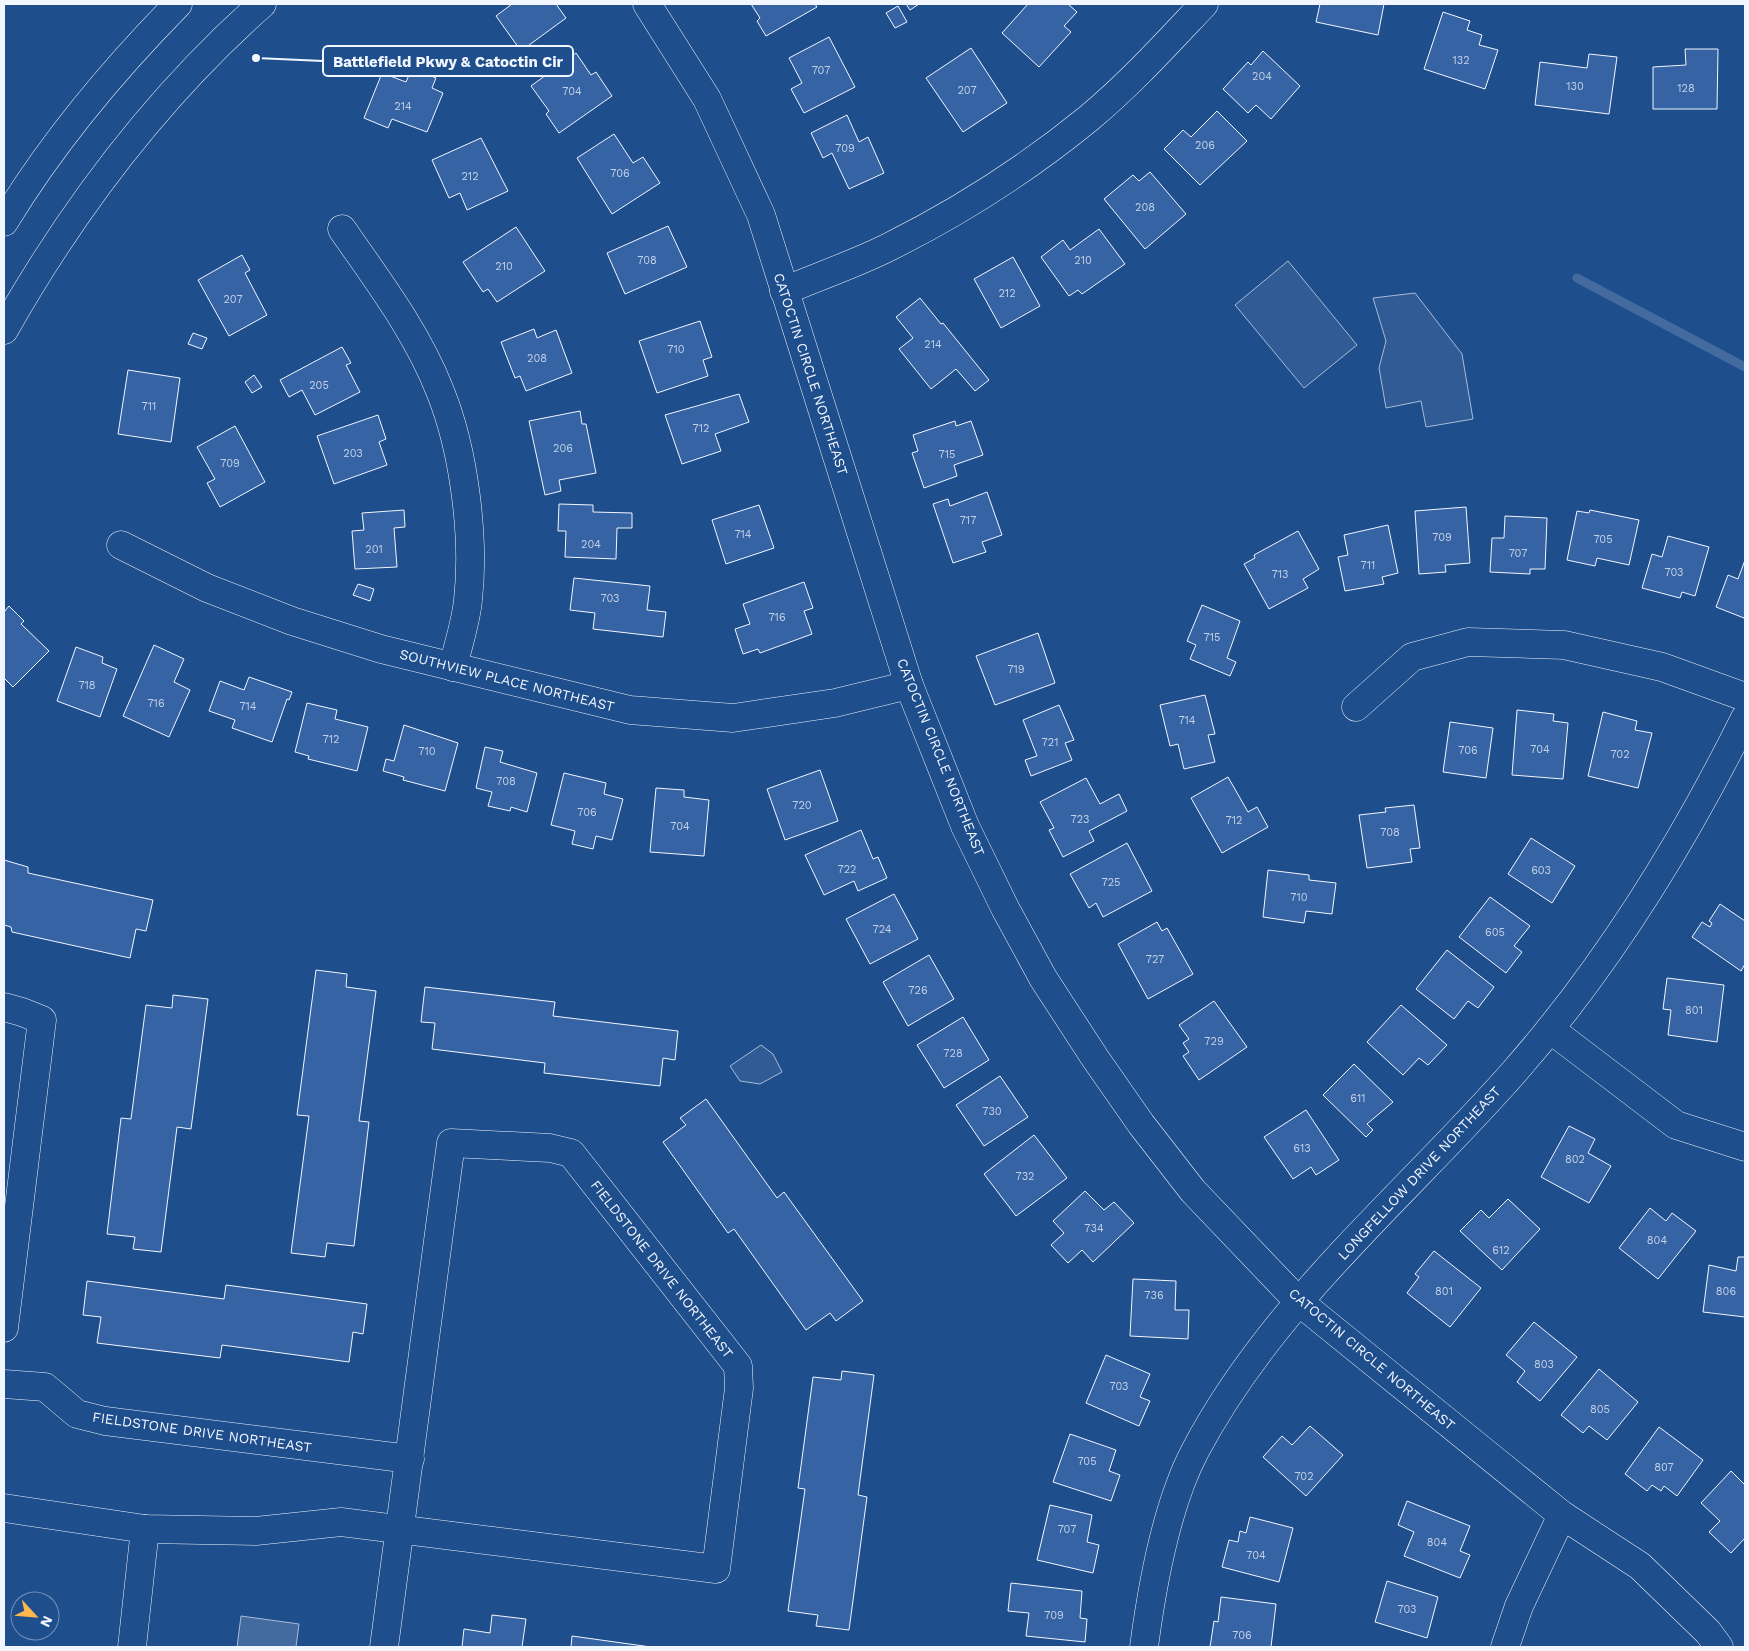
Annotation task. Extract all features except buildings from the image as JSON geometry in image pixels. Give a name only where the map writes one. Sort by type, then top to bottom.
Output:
[{"type":"street","points":[[4,222],[23,191],[89,103],[178,4]]},
{"type":"street","points":[[4,330],[68,227],[137,134],[190,73],[262,4]]},
{"type":"street","name":"CATOCTIN CIRCLE NORTHEAST","points":[[647,4],[707,99],[736,157],[761,215],[909,685],[965,826],[1005,908],[1043,978],[1095,1058],[1141,1124],[1193,1191],[1298,1301],[1562,1514],[1640,1566],[1708,1632],[1719,1647]]},
{"type":"street","points":[[784,291],[888,247],[984,194],[1038,156],[1103,105],[1204,4]]},
{"type":"street","points":[[342,229],[392,302],[421,351],[441,392],[460,462],[470,534],[468,601],[453,667]]},
{"type":"street","name":"SOUTHVIEW PLACE NORTHEAST","points":[[121,545],[207,588],[292,621],[381,649],[630,710],[733,718],[836,703],[909,685]]},
{"type":"street","points":[[1356,708],[1412,657],[1468,642],[1564,645],[1662,667],[1745,697]]},
{"type":"street","name":"LONGFELLOW DRIVE NORTHEAST","points":[[1144,1647],[1163,1543],[1183,1480],[1195,1452],[1249,1364],[1298,1301],[1513,1073],[1550,1029],[1607,954],[1660,873],[1704,800],[1745,718]]},
{"type":"street","points":[[4,1008],[22,1012],[42,1020],[4,1328]]},
{"type":"street","points":[[1550,1029],[1676,1124],[1745,1147]]},
{"type":"street","name":"FIELDSTONE DRIVE NORTHEAST","points":[[4,1508],[145,1529],[256,1531],[341,1522],[398,1530],[716,1569],[739,1388],[738,1366],[571,1153],[550,1148],[451,1143],[410,1459],[398,1530]]},
{"type":"street","name":"FIELDSTONE DRIVE NORTHEAST","points":[[4,1384],[45,1387],[76,1414],[106,1421],[410,1459]]},
{"type":"street","points":[[1505,1647],[1519,1606],[1562,1514]]},
{"type":"street","points":[[132,1647],[145,1529]]},
{"type":"street","points":[[384,1647],[398,1530]]},
{"type":"shaded area","points":[[1288,261],[1357,345],[1304,388],[1235,305]]},
{"type":"shaded area","points":[[1415,293],[1462,354],[1473,419],[1426,427],[1421,401],[1386,408],[1379,368],[1386,341],[1373,298]]},
{"type":"shaded area","points":[[761,1045],[773,1054],[782,1072],[760,1084],[740,1081],[730,1066]]},
{"type":"shaded area","points":[[241,1616],[299,1624],[296,1647],[237,1647]]},
{"type":"waterway","points":[[1577,278],[1745,367]]},
{"type":"place","name":"Battlefield Pkwy & Catoctin Cir","points":[[256,58]]}]
